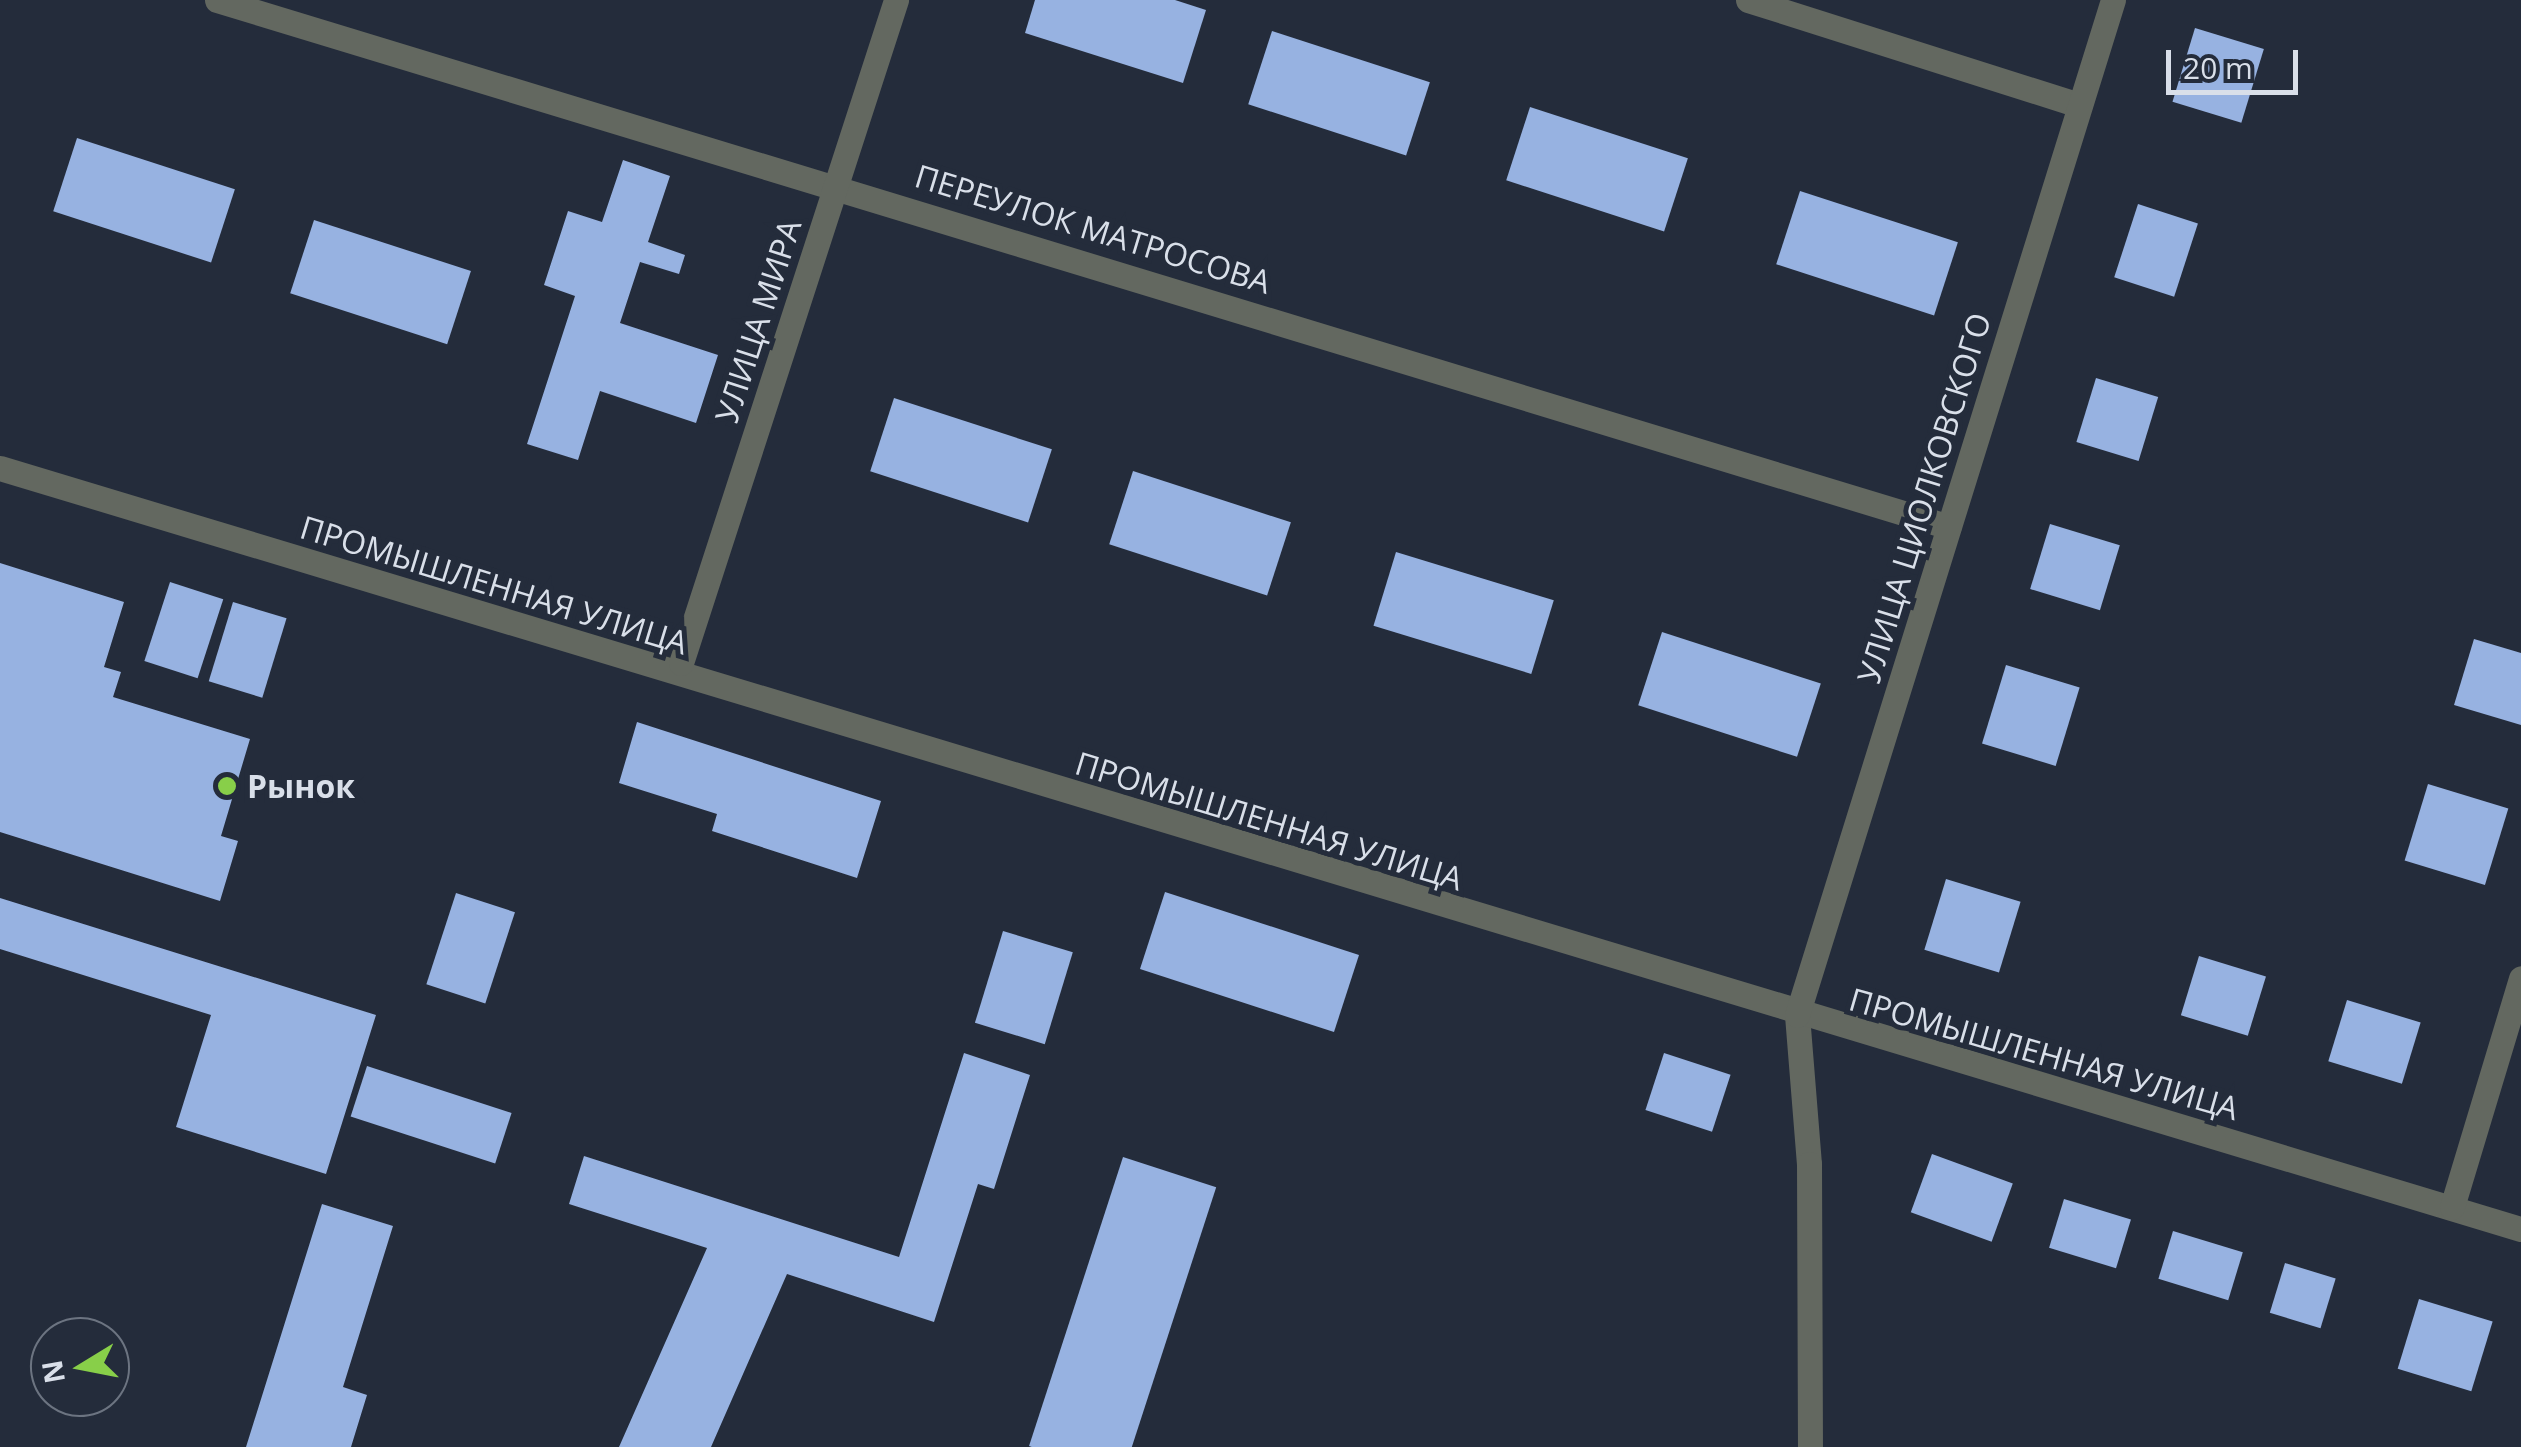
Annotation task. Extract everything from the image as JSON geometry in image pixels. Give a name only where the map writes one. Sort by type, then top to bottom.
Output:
[{"type":"street","name":"ПЕРЕУЛОК МАТРОСОВА","points":[[217,0],[836,184],[1949,527]]},
{"type":"street","name":"УЛИЦА МИРА","points":[[681,663],[896,0]]},
{"type":"street","points":[[1748,0],[2080,105]]},
{"type":"street","name":"УЛИЦА ЦИОЛКОВСКОГО","points":[[1797,1015],[2113,0]]},
{"type":"street","name":"ПРОМЫШЛЕННАЯ УЛИЦА","points":[[0,468],[1797,1015],[2521,1229]]},
{"type":"street","points":[[2452,1207],[2521,978]]},
{"type":"street","points":[[1797,1015],[1809,1164],[1810,1447]]},
{"type":"building","points":[[1035,0],[1175,0],[1206,10],[1183,83],[1025,33]]},
{"type":"building","points":[[2195,28],[2264,49],[2241,123],[2172,102]]},
{"type":"building","points":[[1272,31],[1430,82],[1406,156],[1248,104]]},
{"type":"building","points":[[1530,107],[1688,158],[1664,232],[1506,180]]},
{"type":"building","points":[[77,138],[235,189],[211,263],[53,211]]},
{"type":"building","points":[[623,160],[670,176],[648,242],[685,255],[679,274],[640,262],[620,323],[718,355],[696,423],[600,391],[578,460],[527,444],[575,296],[544,285],[568,211],[602,222]]},
{"type":"building","points":[[1800,191],[1958,242],[1934,316],[1776,264]]},
{"type":"building","points":[[2138,204],[2198,223],[2174,297],[2114,277]]},
{"type":"building","points":[[314,220],[471,271],[447,344],[290,293]]},
{"type":"building","points":[[2096,378],[2158,397],[2139,461],[2076,442]]},
{"type":"building","points":[[894,398],[1052,449],[1028,523],[870,471]]},
{"type":"building","points":[[1133,471],[1291,522],[1267,596],[1109,544]]},
{"type":"building","points":[[2050,524],[2120,545],[2100,610],[2030,589]]},
{"type":"building","points":[[1396,552],[1554,600],[1531,674],[1373,626]]},
{"type":"building","points":[[0,563],[124,602],[104,667],[121,672],[113,697],[250,739],[221,836],[238,841],[220,901],[0,832]]},
{"type":"building","points":[[170,582],[223,599],[198,678],[144,661]]},
{"type":"building","points":[[233,602],[287,618],[262,698],[209,681]]},
{"type":"building","points":[[1662,632],[1821,684],[1797,757],[1638,705]]},
{"type":"building","points":[[2474,639],[2521,653],[2521,725],[2454,705]]},
{"type":"building","points":[[2006,665],[2080,688],[2056,766],[1982,743]]},
{"type":"building","points":[[637,722],[881,801],[857,878],[712,831],[717,814],[619,783]]},
{"type":"building","points":[[2428,784],[2508,809],[2485,885],[2405,861]]},
{"type":"building","points":[[1946,879],[2021,902],[1999,973],[1924,950]]},
{"type":"building","points":[[1165,892],[1359,955],[1334,1032],[1140,969]]},
{"type":"building","points":[[456,893],[515,912],[485,1003],[426,984]]},
{"type":"building","points":[[0,898],[376,1015],[326,1174],[176,1127],[211,1015],[0,949]]},
{"type":"building","points":[[1003,931],[1073,952],[1045,1044],[975,1023]]},
{"type":"building","points":[[2199,956],[2266,976],[2248,1036],[2181,1015]]},
{"type":"building","points":[[2347,1000],[2421,1023],[2402,1084],[2328,1061]]},
{"type":"building","points":[[964,1053],[1030,1075],[994,1189],[978,1184],[934,1322],[787,1274],[711,1447],[619,1447],[707,1248],[569,1204],[584,1156],[899,1257]]},
{"type":"building","points":[[1664,1053],[1731,1075],[1712,1132],[1645,1110]]},
{"type":"building","points":[[367,1066],[512,1113],[495,1163],[351,1116]]},
{"type":"building","points":[[1932,1154],[2013,1183],[1992,1242],[1911,1212]]},
{"type":"building","points":[[1123,1157],[1216,1187],[1132,1447],[1029,1446]]},
{"type":"building","points":[[2064,1199],[2131,1219],[2116,1268],[2049,1248]]},
{"type":"building","points":[[322,1204],[393,1226],[343,1387],[367,1395],[351,1447],[246,1447]]},
{"type":"building","points":[[2173,1231],[2243,1252],[2228,1300],[2158,1279]]},
{"type":"building","points":[[2285,1263],[2336,1278],[2320,1328],[2270,1313]]},
{"type":"building","points":[[2419,1299],[2493,1322],[2471,1391],[2398,1369]]},
{"type":"place","name":"Рынок","points":[[227,786]]}]
